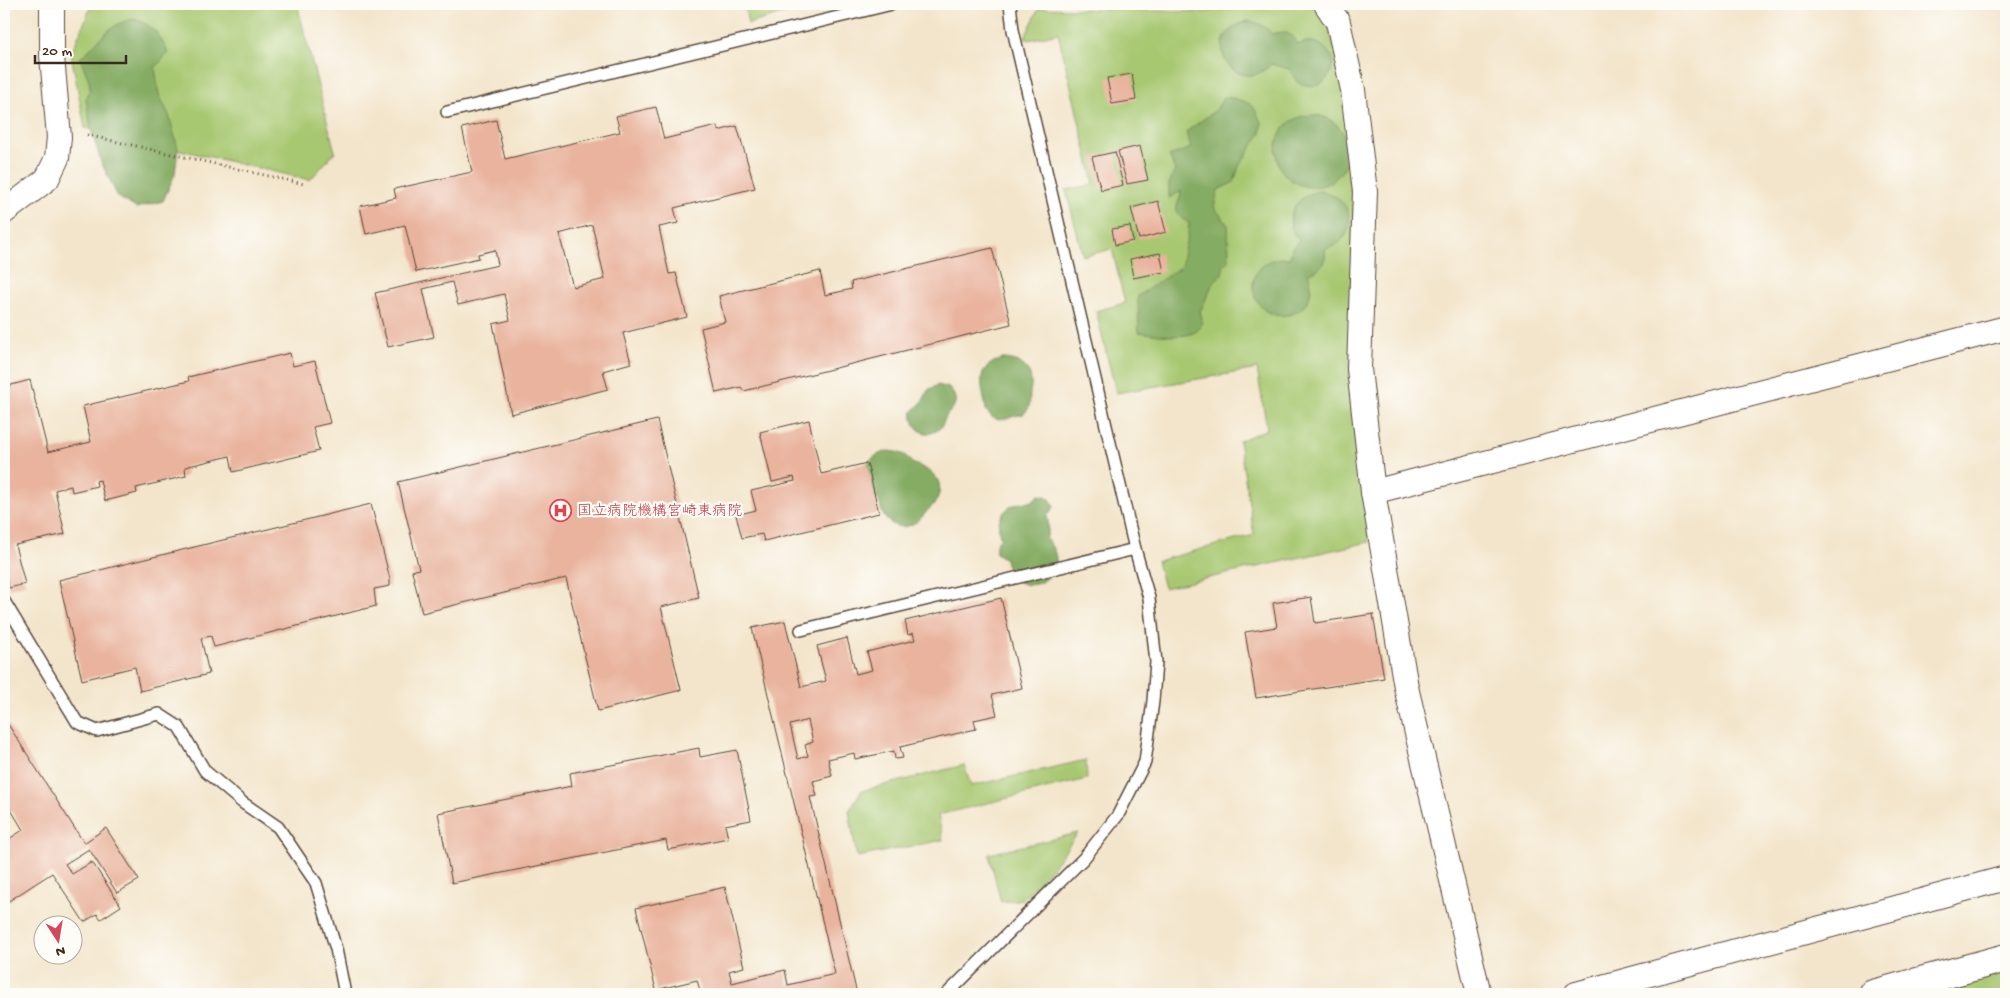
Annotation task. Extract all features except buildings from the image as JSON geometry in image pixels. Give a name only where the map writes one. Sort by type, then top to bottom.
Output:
[{"type":"street","points":[[4,212],[47,179],[57,158],[59,137],[52,56],[52,4]]},
{"type":"street","points":[[1326,4],[1338,22],[1353,90],[1365,192],[1359,369],[1373,492],[1406,687],[1479,994]]},
{"type":"street","points":[[1373,492],[2006,328]]},
{"type":"street","points":[[1576,994],[2006,878]]},
{"type":"street","points":[[1873,994],[2006,958]]},
{"type":"lane","points":[[447,112],[892,4]]},
{"type":"lane","points":[[947,994],[1084,858],[1118,815],[1144,762],[1153,701],[1156,662],[1149,598],[1135,549],[1013,30],[1010,4]]},
{"type":"lane","points":[[801,630],[1135,549]]},
{"type":"lane","points":[[4,601],[77,722],[97,730],[159,714],[179,727],[205,771],[243,803],[278,827],[316,883],[336,949],[345,994]]},
{"type":"path","points":[[81,134],[304,184]]},
{"type":"green space","points":[[92,4],[297,4],[335,152],[310,180],[85,128],[71,54]]},
{"type":"green space","points":[[744,4],[817,4],[748,24]]},
{"type":"green space","points":[[1242,4],[1319,4],[1329,27],[1344,87],[1354,187],[1350,377],[1369,542],[1164,588],[1157,561],[1254,535],[1239,441],[1267,429],[1257,369],[1116,393],[1096,311],[1125,303],[1112,249],[1083,256],[1066,190],[1094,184],[1058,33],[1029,40],[1025,37],[1039,8],[1204,12],[1232,9]]},
{"type":"green space","points":[[135,19],[156,32],[168,53],[155,68],[159,95],[169,115],[178,149],[175,174],[163,201],[136,208],[118,197],[101,162],[91,129],[86,98],[90,90],[89,80],[80,58],[111,29],[125,21]]},
{"type":"green space","points":[[1248,21],[1262,25],[1272,34],[1280,32],[1291,35],[1298,45],[1314,42],[1323,46],[1333,59],[1327,79],[1317,85],[1305,85],[1297,82],[1289,69],[1271,64],[1258,73],[1245,75],[1235,71],[1226,62],[1223,51],[1224,39],[1232,29]]},
{"type":"green space","points":[[1224,97],[1248,103],[1262,122],[1261,133],[1239,166],[1234,182],[1218,190],[1214,207],[1228,225],[1229,261],[1224,265],[1222,274],[1213,283],[1200,312],[1202,322],[1199,329],[1191,334],[1182,336],[1139,332],[1138,296],[1182,266],[1188,235],[1189,223],[1178,215],[1177,211],[1181,191],[1169,198],[1169,184],[1175,170],[1169,156],[1191,148],[1186,132],[1216,110]]},
{"type":"green space","points":[[1312,115],[1326,118],[1338,125],[1345,137],[1348,151],[1345,165],[1338,177],[1326,184],[1312,187],[1298,184],[1286,177],[1279,165],[1276,151],[1279,137],[1286,125],[1298,118]]},
{"type":"green space","points":[[1319,191],[1331,194],[1341,201],[1347,209],[1349,228],[1337,244],[1325,249],[1324,262],[1320,268],[1308,273],[1311,290],[1304,306],[1292,314],[1274,315],[1264,309],[1256,300],[1253,288],[1254,277],[1261,267],[1272,260],[1290,258],[1292,248],[1299,240],[1293,232],[1291,225],[1293,210],[1303,198]]},
{"type":"green space","points":[[1003,359],[1018,362],[1028,371],[1031,384],[1030,404],[1022,415],[998,420],[992,417],[986,410],[982,379],[987,367]]},
{"type":"green space","points":[[938,385],[949,388],[952,392],[955,399],[953,409],[936,431],[931,433],[922,432],[913,421],[913,411],[923,401],[928,390]]},
{"type":"green space","points":[[888,451],[906,456],[913,463],[932,473],[939,483],[939,495],[935,503],[918,520],[908,526],[902,527],[891,524],[882,512],[879,501],[870,490],[866,466],[875,456]]},
{"type":"green space","points":[[1039,495],[1049,498],[1054,507],[1047,516],[1048,533],[1046,539],[1055,552],[1056,564],[1051,575],[1042,582],[1031,585],[1020,582],[1011,574],[1005,559],[996,553],[996,547],[1001,538],[999,523],[1005,511],[1016,504],[1031,502]]},
{"type":"green space","points":[[1086,760],[1087,779],[938,815],[943,840],[857,857],[849,811],[861,791],[964,765],[971,786]]},
{"type":"green space","points":[[1078,833],[1056,863],[1023,899],[1001,902],[989,854]]},
{"type":"green space","points":[[2006,958],[2006,994],[1870,994]]},
{"type":"place","name":"国立病院機構宮崎東病院","points":[[561,510]]}]
